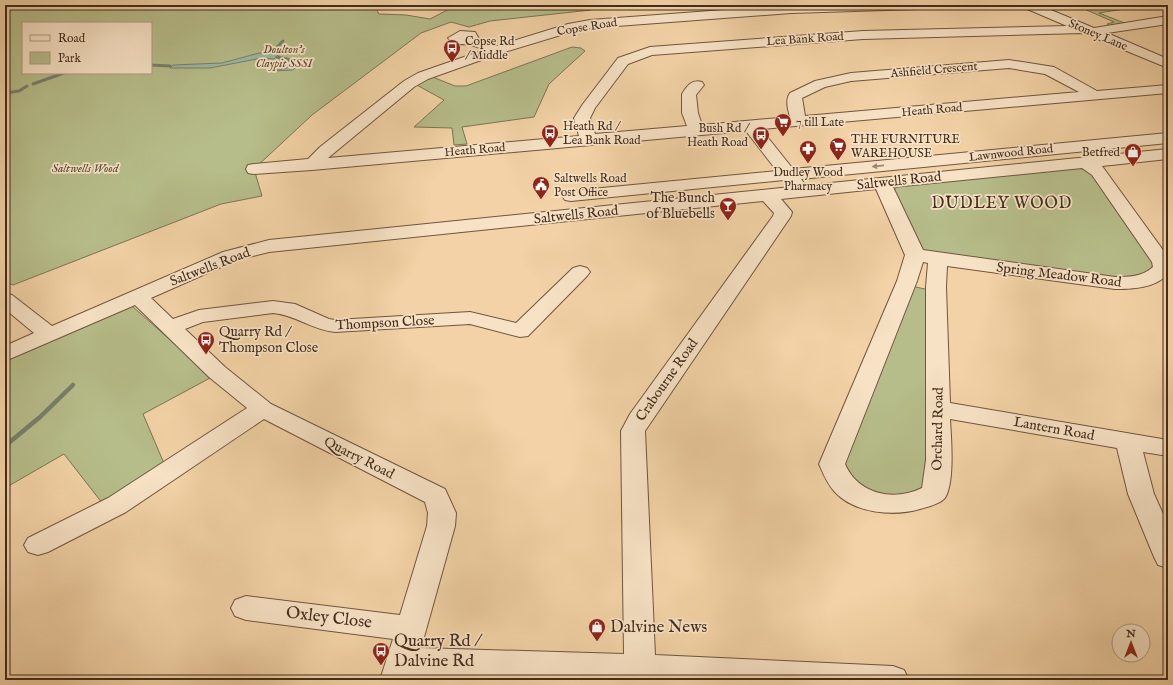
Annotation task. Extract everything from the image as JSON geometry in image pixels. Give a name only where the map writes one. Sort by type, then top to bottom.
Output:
[{"type":"street","name":"Copse Road","points":[[312,165],[326,150],[409,84],[423,76],[558,30],[590,24],[798,8],[919,5]]},
{"type":"street","name":"Stoney Lane","points":[[1029,5],[1087,31],[1168,64]]},
{"type":"street","name":"Lea Bank Road","points":[[589,141],[582,122],[582,118],[588,107],[623,61],[650,51],[863,35],[1087,31],[1167,21]]},
{"type":"street","points":[[471,40],[496,50]]},
{"type":"street","name":"Ashfield Crescent","points":[[799,122],[795,109],[795,96],[820,84],[851,77],[1009,64],[1024,65],[1049,70],[1096,96]]},
{"type":"street","points":[[696,131],[690,113],[689,94],[697,85]]},
{"type":"street","name":"Heath Road","points":[[254,169],[589,141],[1168,89]]},
{"type":"street","points":[[750,126],[801,191]]},
{"type":"street","name":"Lawnwood Road","points":[[571,196],[592,199],[788,175],[1168,138]]},
{"type":"street","name":"Saltwells Road","points":[[5,354],[230,256],[269,246],[882,182],[1168,154]]},
{"type":"street","name":"Spring Meadow Road","points":[[926,257],[1116,283],[1144,281],[1158,274],[1163,268],[1162,262],[1098,171],[1085,162]]},
{"type":"street","name":"Orchard Road","points":[[882,182],[926,257],[936,287],[939,460],[934,493],[925,499],[889,503],[869,500],[843,485],[832,464],[842,436],[907,281],[926,257]]},
{"type":"street","name":"Crabourne Road","points":[[640,668],[633,432],[639,420],[782,216],[783,212],[768,195]]},
{"type":"street","name":"Thompson Close","points":[[171,327],[199,316],[273,307],[288,308],[325,325],[335,326],[470,318],[520,331],[580,272]]},
{"type":"street","points":[[907,281],[936,287]]},
{"type":"street","name":"Quarry Road","points":[[137,296],[217,372],[263,409],[436,496],[442,513],[441,526],[399,671]]},
{"type":"street","points":[[5,299],[50,335]]},
{"type":"street","points":[[38,545],[117,505],[263,409]]},
{"type":"street","name":"Lantern Road","points":[[939,409],[1168,448]]},
{"type":"street","points":[[1128,442],[1141,494],[1168,557]]},
{"type":"street","name":"Oxley Close","points":[[246,608],[411,629]]},
{"type":"street","points":[[399,671],[640,668],[894,680]]},
{"type":"green space","name":"Saltwells Wood","points":[[5,5],[374,5],[379,14],[406,15],[430,19],[457,5],[559,5],[589,7],[591,10],[490,21],[469,27],[451,22],[421,33],[312,115],[254,169],[262,196],[221,204],[13,285],[5,282]]},
{"type":"green space","points":[[1075,5],[1148,5],[1099,13],[1127,24],[1111,27],[1107,24],[1114,22]]},
{"type":"green space","points":[[572,47],[581,48],[585,51],[549,84],[534,117],[462,127],[467,144],[454,145],[452,128],[414,127],[444,100],[415,84],[430,76],[455,86],[466,86]]},
{"type":"green space","points":[[1074,167],[1092,171],[1154,263],[1149,272],[1120,279],[920,250],[893,190],[900,185]]},
{"type":"green space","points":[[916,287],[929,290],[928,487],[919,494],[892,498],[859,488],[842,466],[909,288]]},
{"type":"green space","points":[[132,306],[212,377],[143,414],[166,468],[106,508],[64,454],[5,488],[5,360]]},
{"type":"shaded area","points":[[259,53],[281,53],[274,59],[262,58],[210,68],[170,68],[173,65],[222,63]]},
{"type":"shaded area","points":[[302,57],[304,60],[293,70],[273,71],[287,68],[287,62]]},
{"type":"waterway","points":[[272,52],[283,41]]},
{"type":"waterway","points":[[277,57],[291,60]]},
{"type":"waterway","points":[[152,65],[170,66]]},
{"type":"waterway","points":[[33,84],[61,74]]},
{"type":"waterway","points":[[5,93],[19,91],[27,86]]},
{"type":"waterway","points":[[5,446],[40,417],[73,385]]},
{"type":"place","name":"Copse Rd / Middle","points":[[452,63]]},
{"type":"place","name":"7 till Late","points":[[783,137]]},
{"type":"place","name":"Heath Rd / Lea Bank Road","points":[[550,148]]},
{"type":"place","name":"Bush Rd / Heath Road","points":[[761,150]]},
{"type":"place","name":"THE FURNITURE WAREHOUSE","points":[[838,161]]},
{"type":"place","name":"Dudley Wood Pharmacy","points":[[808,164]]},
{"type":"place","name":"Betfred","points":[[1133,167]]},
{"type":"place","name":"Saltwells Road Post Office","points":[[541,200]]},
{"type":"place","name":"The Bunch of Bluebells","points":[[728,221]]},
{"type":"place","name":"Quarry Rd / Thompson Close","points":[[206,355]]},
{"type":"place","name":"Dalvine News","points":[[597,642]]},
{"type":"place","name":"Quarry Rd / Dalvine Rd","points":[[381,666]]},
{"type":"district","name":"DUDLEY WOOD","points":[[1002,204]]},
{"type":"park label","name":"Doulton's Claypit SSSI","points":[[284,56]]}]
